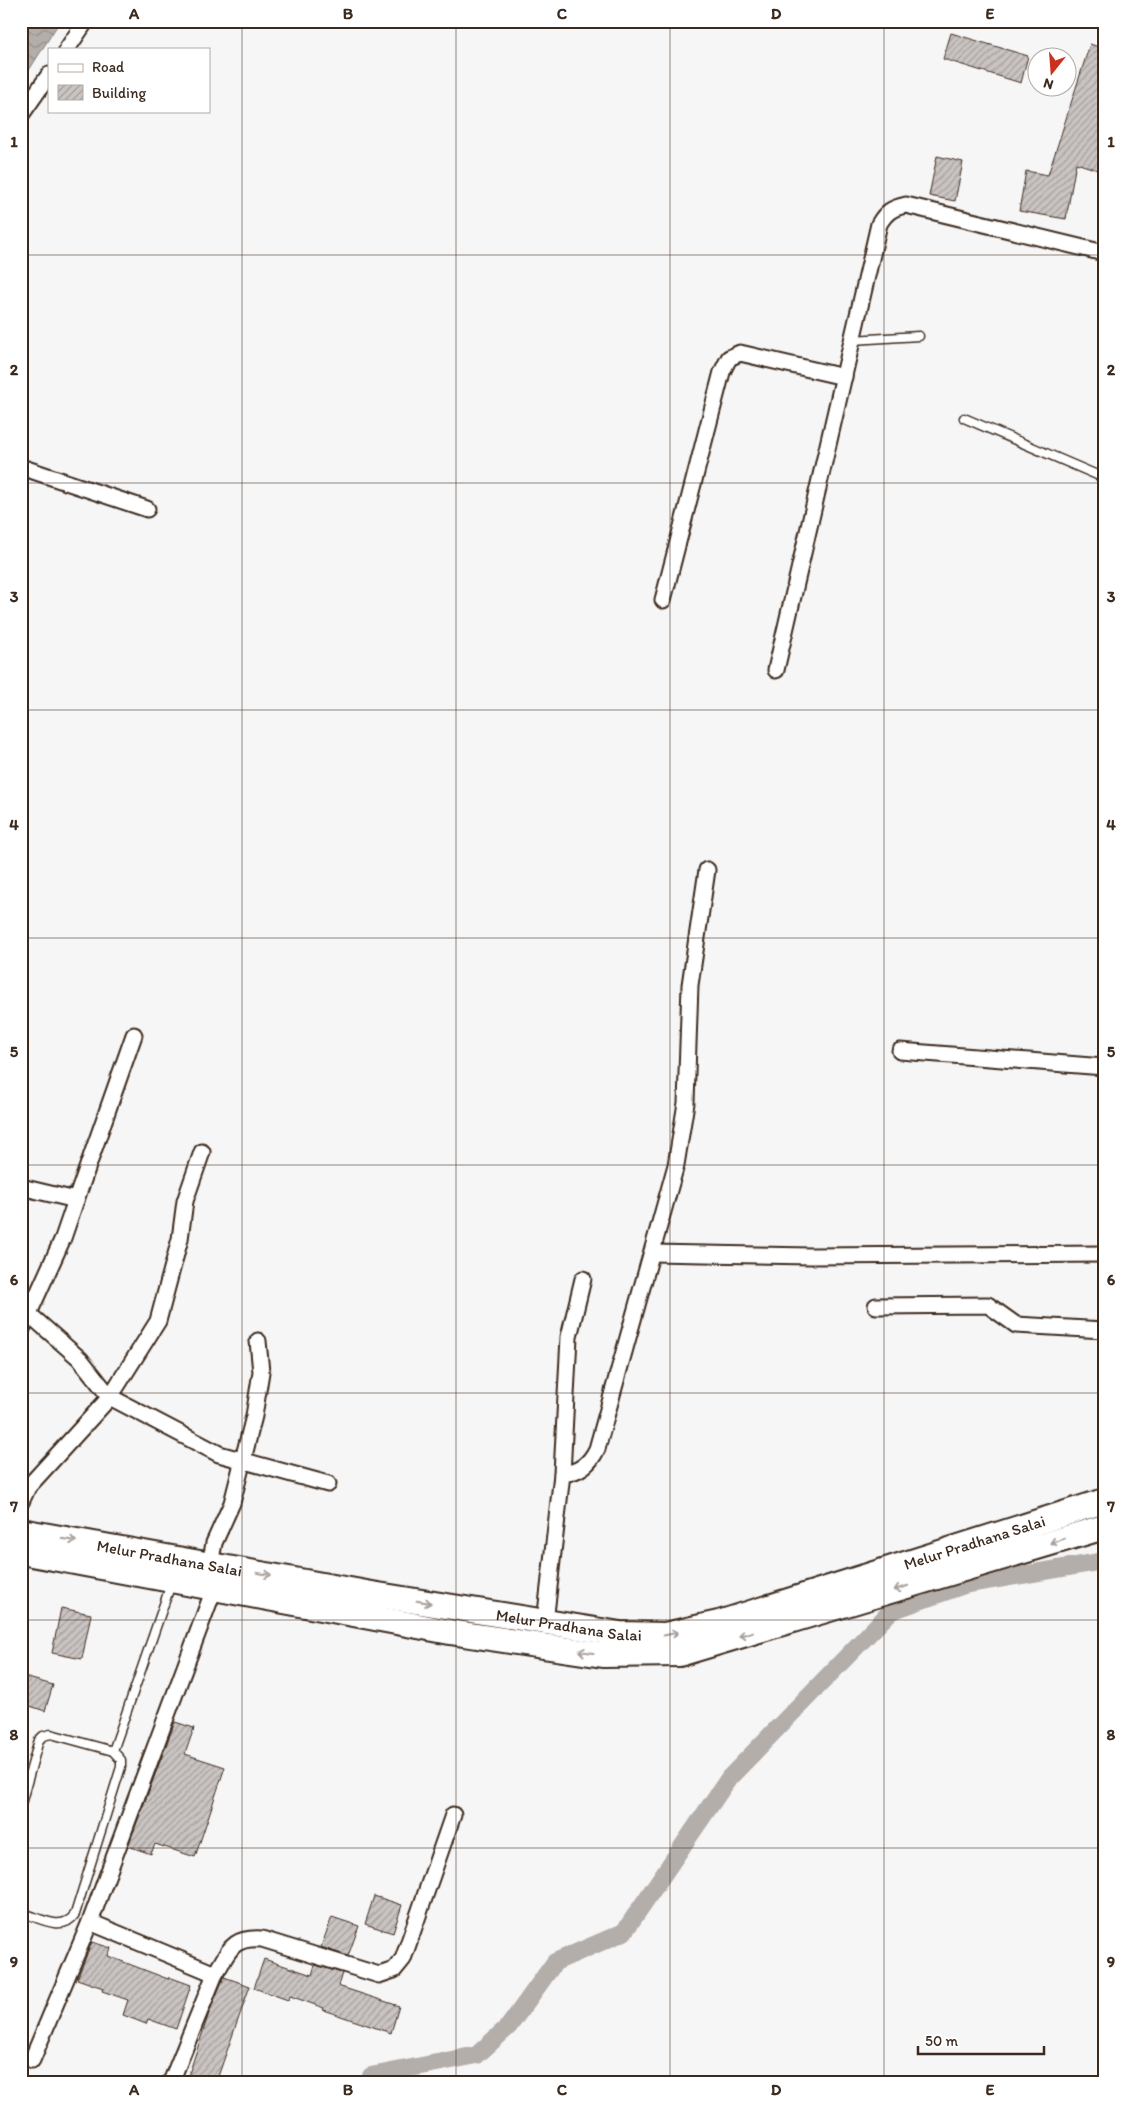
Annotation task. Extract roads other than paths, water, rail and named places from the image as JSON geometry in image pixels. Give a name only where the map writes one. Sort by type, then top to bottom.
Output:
[{"type":"main road","name":"Melur Pradhana Salai","points":[[21,1531],[545,1622],[620,1634],[664,1636],[719,1623],[1104,1501]]},
{"type":"main road","name":"Melur Pradhana Salai","points":[[21,1552],[450,1632],[603,1654],[679,1654],[1104,1527]]},
{"type":"street","points":[[68,48],[86,21]]},
{"type":"street","points":[[21,115],[48,76]]},
{"type":"street","points":[[776,670],[878,224],[885,214],[894,208],[906,206],[1104,253]]},
{"type":"street","points":[[663,600],[722,372],[729,358],[740,353],[844,377]]},
{"type":"street","points":[[21,466],[147,508]]},
{"type":"street","points":[[562,1474],[576,1472],[593,1458],[597,1449],[676,1165],[686,1104],[690,985],[707,870]]},
{"type":"street","points":[[21,1331],[25,1312],[64,1238],[134,1035]]},
{"type":"street","points":[[900,1051],[1104,1067]]},
{"type":"street","points":[[21,1502],[28,1487],[110,1397],[158,1321],[180,1239],[185,1201],[202,1152]]},
{"type":"street","points":[[21,1187],[76,1200]]},
{"type":"street","points":[[652,1252],[811,1256],[1104,1254]]},
{"type":"street","points":[[545,1622],[562,1474],[569,1337],[583,1279]]},
{"type":"street","points":[[876,1306],[988,1305],[1016,1325],[1104,1330]]},
{"type":"street","points":[[25,1312],[80,1359],[110,1397],[219,1454],[328,1484]]},
{"type":"street","points":[[210,1565],[214,1543],[232,1503],[254,1416],[261,1372],[258,1341]]},
{"type":"street","points":[[32,2060],[90,1922],[214,1588]]},
{"type":"street","points":[[171,2082],[215,1974],[234,1944],[247,1938],[262,1939],[379,1975],[394,1970],[403,1958],[453,1815]]},
{"type":"street","points":[[90,1922],[215,1974]]},
{"type":"lane","points":[[852,340],[919,336]]},
{"type":"lane","points":[[964,418],[1104,478]]},
{"type":"lane","points":[[113,1751],[172,1580]]},
{"type":"lane","points":[[21,1804],[39,1740],[43,1736],[51,1734],[113,1751],[121,1760],[121,1767],[75,1914],[70,1921],[59,1925],[21,1912]]},
{"type":"water","points":[[21,21],[60,21],[21,83]]},
{"type":"waterway","points":[[369,2082],[371,2076],[477,2055],[509,2026],[555,1962],[624,1932],[729,1778],[891,1611],[964,1585],[1104,1561]]}]
